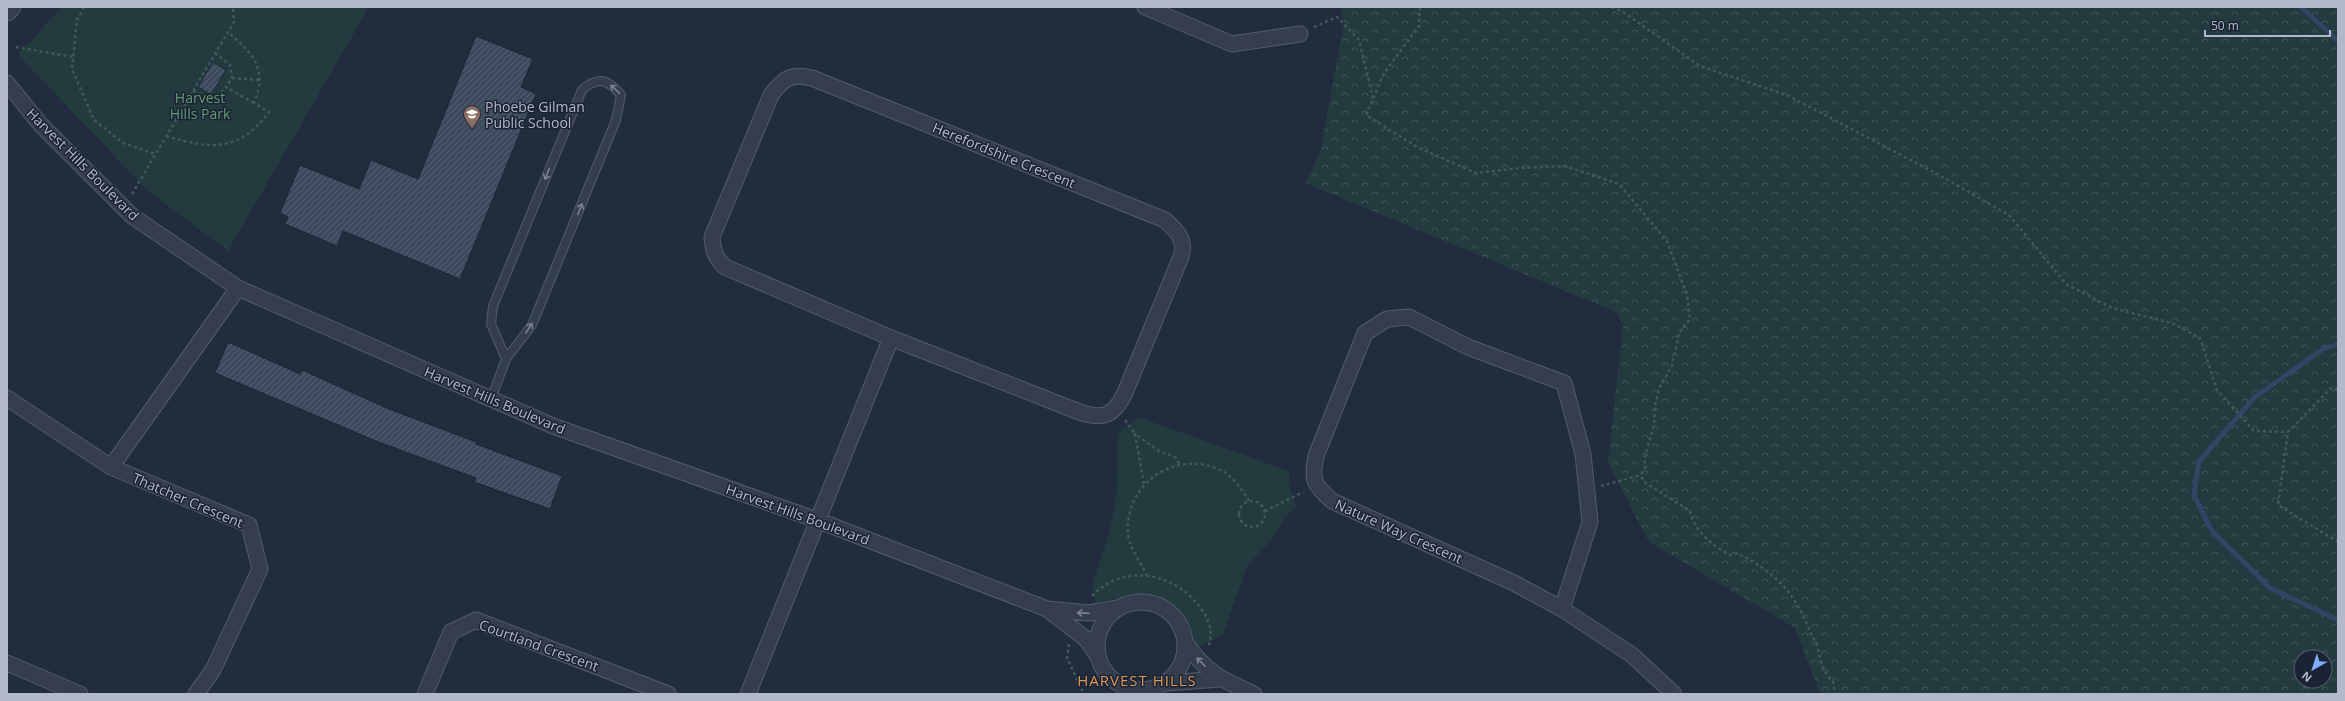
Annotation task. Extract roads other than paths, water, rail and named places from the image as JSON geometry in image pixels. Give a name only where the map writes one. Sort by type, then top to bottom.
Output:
[{"type":"street","points":[[7,11],[11,7]]},
{"type":"street","points":[[1145,7],[1232,44],[1300,34]]},
{"type":"street","name":"Herefordshire Crescent","points":[[799,75],[812,78],[1165,220],[1182,238],[1184,247],[1181,257],[1124,395],[1117,408],[1106,415],[1096,417],[1082,413],[891,338],[725,267],[717,260],[713,249],[712,237],[771,95],[784,80],[799,75]]},
{"type":"street","name":"Harvest Hills Boulevard","points":[[7,83],[41,125],[132,216],[238,288],[553,426],[817,520],[1047,610],[1086,639],[1097,655]]},
{"type":"street","points":[[111,467],[238,288]]},
{"type":"street","name":"Nature Way Crescent","points":[[1562,609],[1590,522],[1583,454],[1564,383],[1468,347],[1409,317],[1387,319],[1365,333],[1316,456],[1312,473],[1316,485],[1332,501],[1514,582],[1562,609],[1632,655],[1674,694]]},
{"type":"street","points":[[748,694],[891,338]]},
{"type":"street","name":"Thatcher Crescent","points":[[7,398],[111,467],[249,525],[260,569],[213,670],[196,694]]},
{"type":"street","points":[[1103,670],[1113,681],[1127,688],[1149,692],[1166,683],[1177,672],[1184,658],[1185,642],[1181,628],[1172,615],[1162,608],[1147,602],[1132,603],[1118,608],[1101,625],[1097,640],[1097,655],[1110,688],[1110,694]]},
{"type":"street","name":"Harvest Hills Boulevard","points":[[1047,610],[1099,613],[1118,608]]},
{"type":"street","name":"Courtland Crescent","points":[[425,694],[450,632],[476,620],[668,694]]},
{"type":"street","points":[[1185,642],[1203,665],[1220,679],[1254,694]]},
{"type":"street","points":[[7,663],[80,694]]},
{"type":"street","points":[[1166,683],[1220,679]]},
{"type":"lane","points":[[491,399],[506,359],[532,325],[616,120],[621,95],[615,87],[603,81],[591,82],[582,90],[493,306],[491,324],[506,359]]},
{"type":"waterway","points":[[2301,7],[2338,41]]},
{"type":"waterway","points":[[2338,344],[2323,349],[2255,397],[2199,461],[2194,495],[2212,531],[2270,588],[2338,620]]},
{"type":"place","name":"Phoebe Gilman Public School","points":[[472,129]]},
{"type":"district","name":"HARVEST HILLS","points":[[1137,680]]},
{"type":"park label","name":"Harvest Hills Park","points":[[200,106]]}]
